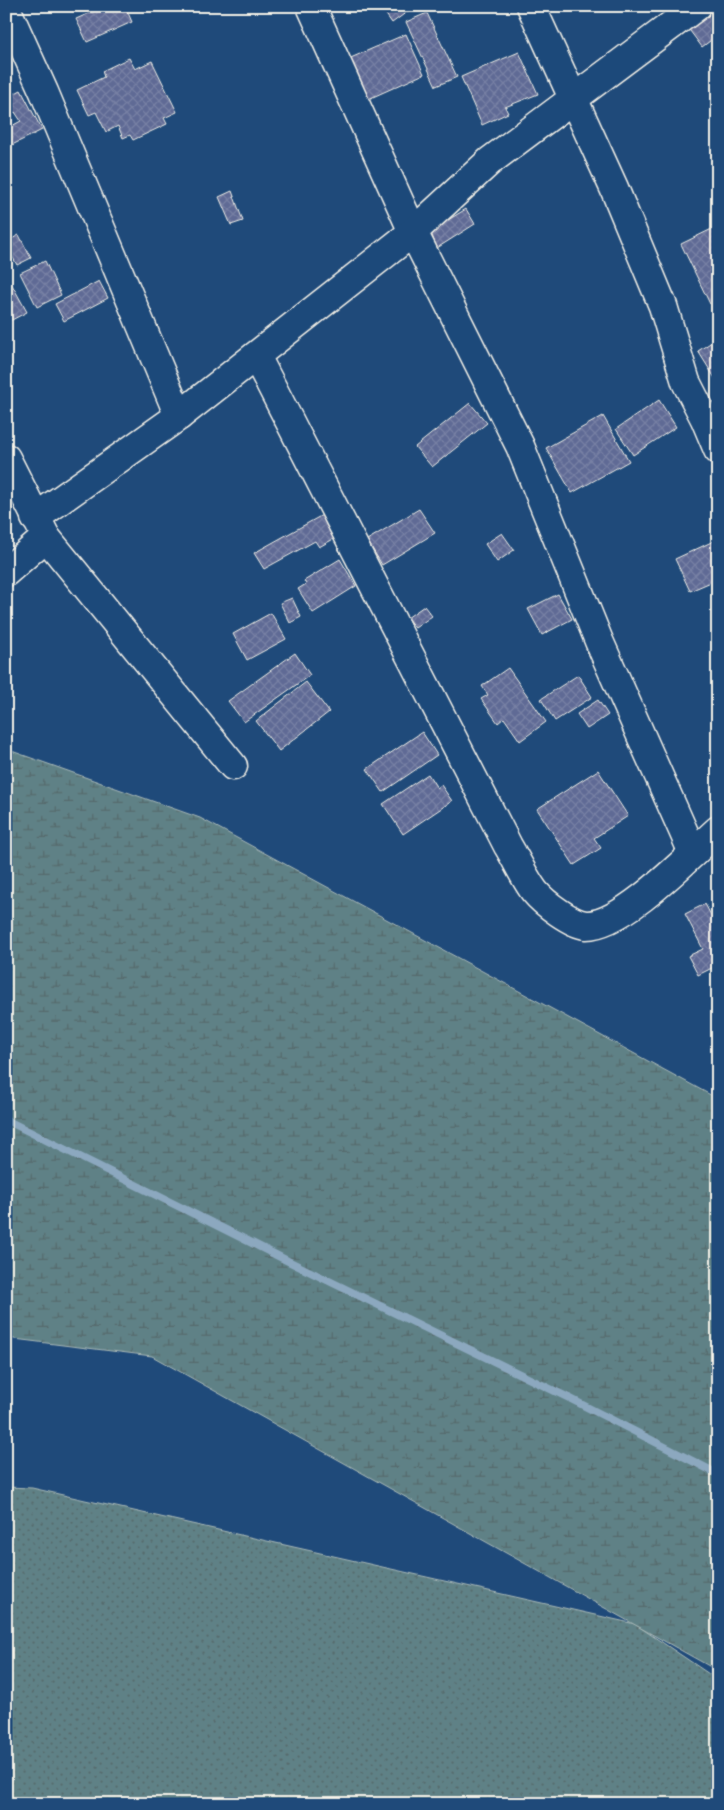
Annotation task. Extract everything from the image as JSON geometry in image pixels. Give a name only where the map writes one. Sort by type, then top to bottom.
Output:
[{"type":"street","points":[[311,6],[413,232],[520,446],[600,641],[693,853]]},
{"type":"street","points":[[531,6],[614,188],[663,306],[686,382],[718,450]]},
{"type":"street","points":[[6,572],[41,528],[179,416],[413,232],[490,161],[698,6]]},
{"type":"street","points":[[6,8],[44,92],[179,416]]},
{"type":"street","points":[[256,356],[508,846],[535,892],[562,915],[585,925],[609,920],[634,905],[718,830]]},
{"type":"street","points":[[6,458],[41,528],[233,766]]},
{"type":"green space","points":[[6,749],[200,818],[718,1099],[718,1671],[152,1356],[6,1338]]},
{"type":"green space","points":[[6,1487],[32,1488],[635,1624],[718,1680],[718,1804],[6,1804]]},
{"type":"building","points":[[106,6],[125,6],[132,22],[87,42],[76,19]]},
{"type":"building","points":[[380,6],[415,6],[392,23]]},
{"type":"building","points":[[707,6],[718,6],[718,35],[702,47],[684,23]]},
{"type":"building","points":[[427,13],[457,77],[436,86],[406,22]]},
{"type":"building","points":[[406,34],[424,74],[364,101],[346,60]]},
{"type":"building","points":[[519,52],[538,94],[505,107],[508,113],[482,125],[461,77]]},
{"type":"building","points":[[129,58],[135,69],[152,61],[177,112],[164,118],[167,124],[133,140],[130,135],[123,138],[118,126],[106,132],[96,112],[89,115],[77,90],[104,77],[102,71]]},
{"type":"building","points":[[21,90],[42,130],[6,148],[6,129],[21,121],[15,112],[6,117],[6,98]]},
{"type":"building","points":[[232,191],[243,221],[231,225],[219,197]]},
{"type":"building","points":[[466,209],[475,224],[437,248],[430,231]]},
{"type":"building","points":[[718,226],[718,300],[710,304],[681,244]]},
{"type":"building","points":[[19,235],[31,258],[17,265],[6,242]]},
{"type":"building","points":[[45,261],[61,295],[37,307],[20,273]]},
{"type":"building","points":[[99,281],[108,298],[64,321],[55,304]]},
{"type":"building","points":[[11,283],[27,312],[6,323],[6,285]]},
{"type":"building","points":[[718,338],[718,383],[698,351]]},
{"type":"building","points":[[659,400],[676,427],[633,455],[616,429]]},
{"type":"building","points":[[470,403],[487,423],[432,467],[415,447]]},
{"type":"building","points":[[603,416],[629,461],[572,493],[546,448]]},
{"type":"building","points":[[419,509],[435,533],[382,565],[367,540]]},
{"type":"building","points":[[326,513],[339,536],[319,547],[315,541],[264,569],[254,553]]},
{"type":"building","points":[[502,533],[514,550],[497,562],[485,544]]},
{"type":"building","points":[[718,539],[718,579],[690,591],[675,559]]},
{"type":"building","points":[[340,559],[356,586],[313,613],[298,589],[306,584],[304,581]]},
{"type":"building","points":[[558,594],[572,619],[542,635],[528,609]]},
{"type":"building","points":[[292,598],[301,617],[290,623],[280,603]]},
{"type":"building","points":[[424,606],[432,616],[415,628],[407,618]]},
{"type":"building","points":[[271,613],[286,639],[247,660],[233,634]]},
{"type":"building","points":[[295,653],[310,675],[244,722],[228,701]]},
{"type":"building","points":[[508,668],[546,722],[520,741],[504,718],[498,723],[481,699],[488,695],[482,686]]},
{"type":"building","points":[[578,675],[592,697],[555,721],[541,699]]},
{"type":"building","points":[[306,682],[329,712],[279,751],[256,721]]},
{"type":"building","points":[[598,700],[608,715],[587,729],[577,714]]},
{"type":"building","points":[[422,732],[437,755],[383,792],[367,769]]},
{"type":"building","points":[[598,770],[628,816],[594,838],[601,848],[574,865],[537,809]]},
{"type":"building","points":[[428,774],[437,788],[441,785],[452,801],[403,834],[383,804]]},
{"type":"building","points":[[705,904],[718,928],[718,965],[698,975],[688,956],[703,949],[685,914]]},
{"type":"waterway","points":[[6,1120],[288,1261],[569,1398],[718,1474]]}]
